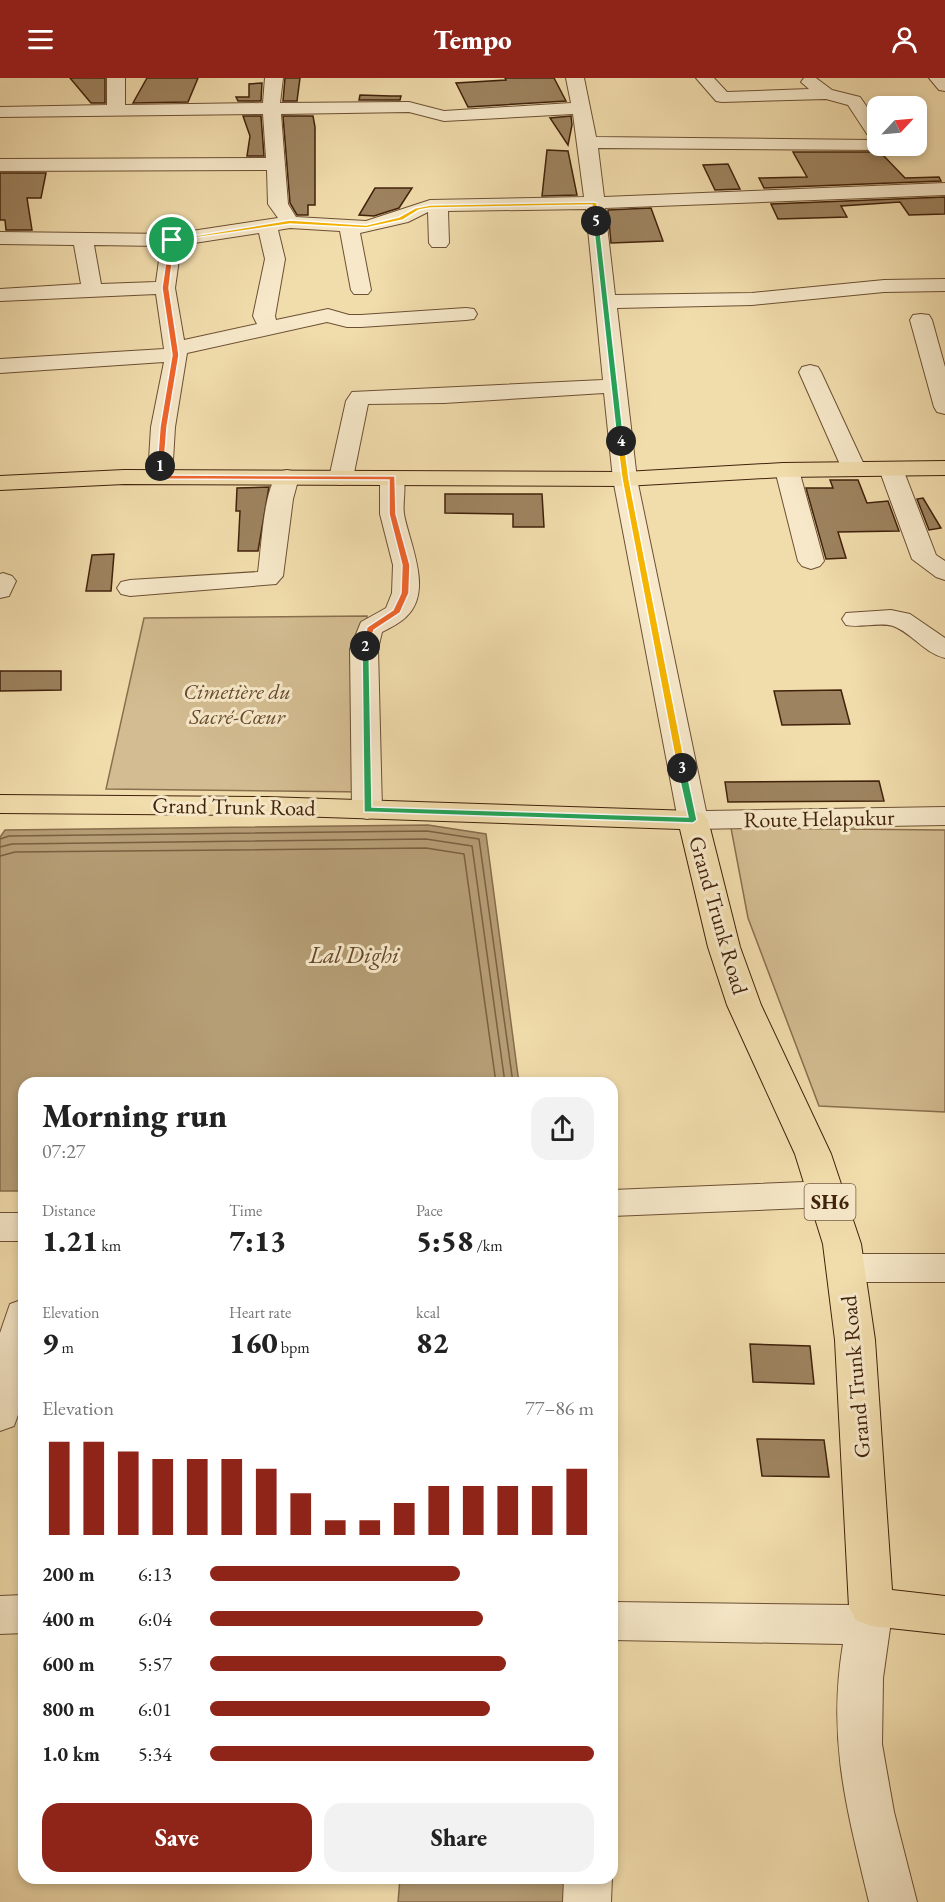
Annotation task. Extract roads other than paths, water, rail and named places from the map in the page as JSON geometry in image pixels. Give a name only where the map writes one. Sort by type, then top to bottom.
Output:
[{"type":"main road","points":[[0,483],[160,477],[625,479],[787,470],[945,468]]},
{"type":"main road","name":"Grand Trunk Road","points":[[0,804],[266,806],[693,820],[723,948],[744,1005],[813,1154],[843,1244],[855,1340],[869,1616]]},
{"type":"main road","points":[[869,1616],[945,1615]]},
{"type":"street","points":[[116,78],[116,112]]},
{"type":"street","points":[[274,78],[270,109],[274,128],[278,204],[290,222]]},
{"type":"street","points":[[575,78],[588,142],[625,479],[693,820]]},
{"type":"street","points":[[705,78],[722,97],[826,94],[854,101],[867,120]]},
{"type":"street","points":[[807,78],[826,94]]},
{"type":"street","points":[[938,78],[945,86]]},
{"type":"street","points":[[0,112],[416,107],[444,116],[581,108]]},
{"type":"street","points":[[588,142],[887,164],[945,189]]},
{"type":"street","points":[[0,165],[275,164]]},
{"type":"street","points":[[0,238],[172,240],[290,222],[349,227],[383,224],[401,219],[417,209],[438,206],[594,203],[887,164]]},
{"type":"street","points":[[438,206],[439,243]]},
{"type":"street","points":[[266,226],[276,248],[273,281],[264,316],[269,327]]},
{"type":"street","points":[[349,227],[361,290]]},
{"type":"street","points":[[82,240],[92,290]]},
{"type":"street","points":[[160,477],[163,427],[175,352],[165,288],[172,240]]},
{"type":"street","points":[[605,302],[752,298],[884,286],[945,285]]},
{"type":"street","points":[[0,295],[165,288]]},
{"type":"street","points":[[0,366],[175,352],[269,327],[328,315],[361,321],[466,314]]},
{"type":"street","points":[[921,320],[945,407]]},
{"type":"street","points":[[810,372],[854,469]]},
{"type":"street","points":[[341,478],[357,401],[360,397],[444,396],[615,386]]},
{"type":"street","points":[[891,469],[925,559],[945,572]]},
{"type":"street","points":[[787,470],[811,561]]},
{"type":"street","points":[[130,588],[267,579],[270,576],[287,477]]},
{"type":"street","points":[[367,810],[364,649],[370,628],[397,612],[405,593],[406,565],[392,514],[392,478]]},
{"type":"street","points":[[855,619],[901,620],[945,650]]},
{"type":"street","name":"Route Helapukur","points":[[693,820],[945,816]]},
{"type":"street","points":[[618,1203],[828,1194]]},
{"type":"street","points":[[0,1227],[18,1227]]},
{"type":"street","points":[[846,1268],[945,1268]]},
{"type":"street","points":[[0,1414],[18,1339]]},
{"type":"street","points":[[0,1615],[18,1614]]},
{"type":"street","points":[[618,1621],[869,1616],[860,1675],[858,1723],[864,1779],[893,1902]]},
{"type":"street","points":[[587,1902],[588,1884]]},
{"type":"water","name":"Lal Dighi","points":[[428,825],[486,834],[518,1077],[18,1077],[18,1191],[0,1191],[0,837],[5,830]]},
{"type":"water","points":[[400,1884],[565,1884],[565,1902],[398,1902]]},
{"type":"park label","name":"Cimetière du Sacré-Cœur","points":[[237,704]]}]
